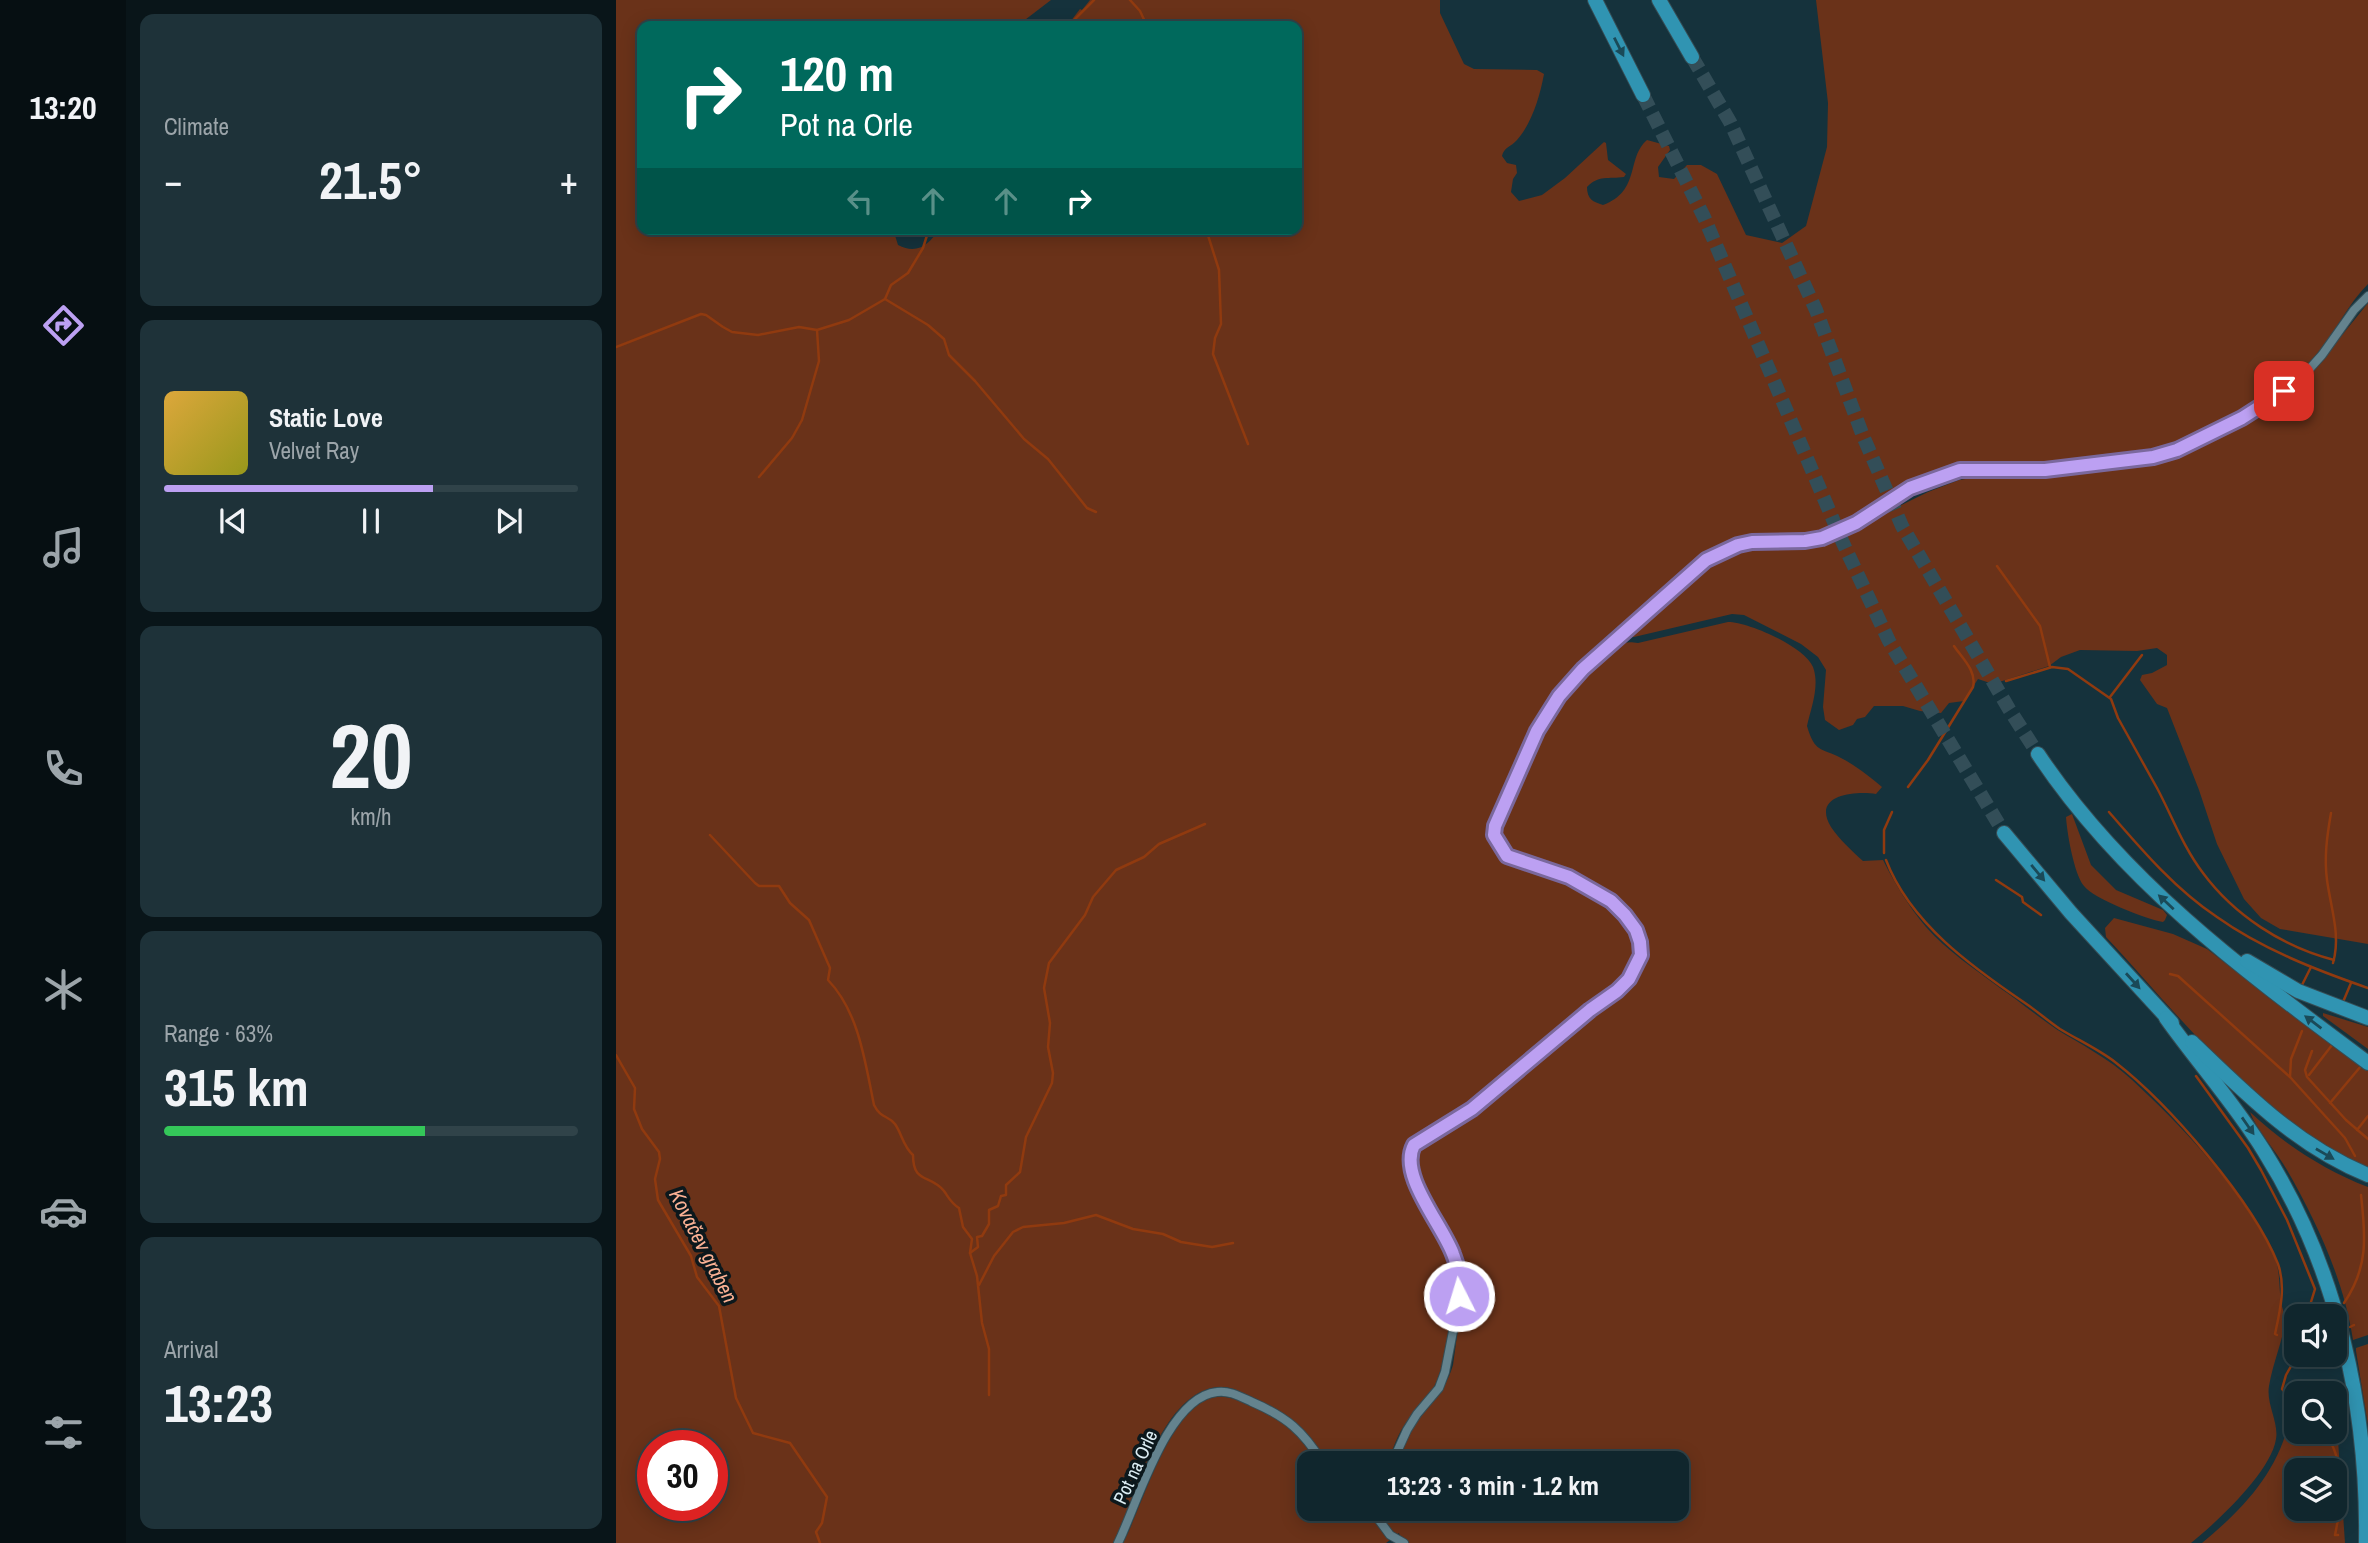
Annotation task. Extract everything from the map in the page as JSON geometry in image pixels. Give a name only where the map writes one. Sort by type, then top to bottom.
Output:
[{"type":"highway","points":[[1595,0],[1643,95]]},
{"type":"highway","points":[[1659,0],[1692,57]]},
{"type":"highway","points":[[2038,754],[2053,777],[2118,855],[2172,908],[2217,947],[2368,1063]]},
{"type":"highway","points":[[2004,833],[2166,1018],[2245,1094],[2283,1126],[2325,1155],[2368,1175]]},
{"type":"highway","points":[[2217,947],[2298,991],[2368,1018]]},
{"type":"highway","points":[[2166,1018],[2251,1131],[2290,1195],[2321,1263],[2347,1348],[2363,1445],[2367,1507],[2366,1543]]},
{"type":"street","points":[[1397,1451],[1407,1430],[1438,1388],[1445,1372],[1460,1282],[1453,1252],[1413,1175],[1410,1153],[1414,1145],[1472,1109],[1590,1010],[1617,991],[1629,979],[1641,955],[1636,930],[1611,901],[1569,877],[1507,856],[1494,835],[1501,808],[1537,731],[1559,696],[1583,669],[1689,573],[1722,551],[1752,542],[1822,538],[1856,523],[1910,488],[1960,470],[2045,470],[2153,457],[2177,450],[2242,418],[2304,375],[2368,296]]},
{"type":"street","name":"Pot na Orle","points":[[1118,1543],[1167,1433],[1186,1409],[1211,1393],[1227,1392],[1276,1413],[1300,1431],[1314,1451]]},
{"type":"street","points":[[1380,1521],[1390,1535],[1404,1543]]},
{"type":"shaded area","points":[[616,0],[1051,0],[1024,21],[637,21],[637,235],[895,235],[898,245],[917,249],[927,244],[935,235],[1302,235],[1302,21],[1071,21],[1090,0],[1440,0],[1440,13],[1464,64],[1474,69],[1537,70],[1544,74],[1538,100],[1527,126],[1502,156],[1507,163],[1516,165],[1517,173],[1511,192],[1519,201],[1542,195],[1604,142],[1608,160],[1626,174],[1624,177],[1600,179],[1587,187],[1591,199],[1603,205],[1623,191],[1641,147],[1647,140],[1669,146],[1670,150],[1658,167],[1659,177],[1674,179],[1687,165],[1701,165],[1717,174],[1746,235],[1782,243],[1806,226],[1827,147],[1828,103],[1816,0],[2368,0],[2368,284],[2320,350],[2302,370],[2270,396],[2235,417],[2164,447],[2052,461],[2051,465],[1986,468],[1954,473],[1923,484],[1844,525],[1811,535],[1793,537],[1792,546],[1824,543],[1928,492],[1959,480],[1998,474],[2042,478],[2111,470],[2157,461],[2207,442],[2278,403],[2309,376],[2368,303],[2368,944],[2280,929],[2261,918],[2244,899],[2217,844],[2167,708],[2157,704],[2140,680],[2142,675],[2167,665],[2167,655],[2157,648],[2137,651],[2080,650],[2061,657],[2049,666],[1993,684],[1978,679],[1964,701],[1949,703],[1941,713],[1903,706],[1874,706],[1865,717],[1839,730],[1825,720],[1823,707],[1826,670],[1818,657],[1801,644],[1744,615],[1732,614],[1634,637],[1628,636],[1648,617],[1643,611],[1626,626],[1617,627],[1597,645],[1568,678],[1534,726],[1499,804],[1490,833],[1495,849],[1507,861],[1573,882],[1600,899],[1619,915],[1635,935],[1637,954],[1629,971],[1617,985],[1488,1091],[1407,1146],[1405,1158],[1408,1174],[1446,1251],[1457,1283],[1449,1338],[1441,1370],[1430,1395],[1401,1430],[1392,1451],[1319,1451],[1296,1423],[1252,1397],[1222,1387],[1201,1392],[1183,1405],[1167,1425],[1142,1474],[1115,1543],[616,1543]]},
{"type":"shaded area","points":[[1728,622],[1748,626],[1775,637],[1808,659],[1816,682],[1807,726],[1813,741],[1819,748],[1852,764],[1882,787],[1876,794],[1848,794],[1831,801],[1826,816],[1831,827],[1863,861],[1883,860],[1897,886],[1926,927],[1952,952],[2049,1024],[2104,1058],[2131,1079],[2211,1161],[2261,1232],[2277,1264],[2284,1312],[2283,1335],[2269,1386],[2276,1439],[2272,1452],[2254,1481],[2228,1510],[2191,1543],[1407,1543],[1401,1541],[1399,1533],[1386,1543],[1123,1543],[1171,1437],[1184,1418],[1199,1404],[1215,1397],[1227,1397],[1271,1415],[1288,1427],[1310,1451],[1297,1451],[1297,1521],[1689,1521],[1689,1451],[1400,1451],[1410,1432],[1449,1377],[1464,1284],[1458,1257],[1416,1170],[1416,1149],[1479,1109],[1622,991],[1644,960],[1645,943],[1640,932],[1633,920],[1612,898],[1580,876],[1519,857],[1501,844],[1499,827],[1540,731],[1570,690],[1599,659],[1612,655],[1623,644]]},
{"type":"shaded area","points":[[2072,814],[2091,865],[2116,890],[2163,910],[2167,915],[2163,922],[2133,913],[2084,886],[2074,863],[2068,833],[2066,817]]},
{"type":"shaded area","points":[[2114,918],[2173,934],[2207,949],[2368,1071],[2368,1167],[2330,1149],[2293,1125],[2226,1067],[2106,937],[2105,928]]},
{"type":"shaded area","points":[[2323,1013],[2368,1027],[2368,1049],[2323,1016]]},
{"type":"shaded area","points":[[2250,1112],[2305,1155],[2368,1187],[2368,1335],[2353,1340],[2347,1304],[2319,1231],[2287,1170]]},
{"type":"shaded area","points":[[2368,1344],[2368,1425],[2356,1348]]},
{"type":"shaded area","points":[[2284,1437],[2284,1444],[2338,1444],[2339,1458],[2284,1458],[2284,1521],[2344,1521],[2345,1543],[2202,1543],[2249,1498],[2272,1465]]},
{"type":"waterway","points":[[1073,21],[1094,0]]},
{"type":"waterway","points":[[1130,0],[1145,21]]},
{"type":"waterway","points":[[616,347],[701,314],[732,332],[758,335],[799,327],[817,330],[849,320],[885,299],[891,285],[908,273],[923,248],[927,235]]},
{"type":"waterway","points":[[1208,235],[1219,270],[1221,324],[1215,338],[1213,354],[1248,444]]},
{"type":"waterway","points":[[885,299],[928,325],[944,339],[949,355],[1024,439],[1048,459],[1087,508],[1096,512]]},
{"type":"waterway","points":[[759,477],[792,438],[802,420],[819,361],[817,330]]},
{"type":"waterway","points":[[1997,566],[2040,626],[2050,667]]},
{"type":"waterway","points":[[1908,787],[1973,687],[1971,670],[1954,646]]},
{"type":"waterway","points":[[2110,697],[2142,655]]},
{"type":"waterway","points":[[2006,681],[2052,667],[2068,669],[2111,699],[2118,718],[2184,842],[2215,888],[2245,916],[2278,938],[2334,960]]},
{"type":"waterway","points":[[1884,853],[1884,830],[1892,812]]},
{"type":"waterway","points":[[2109,812],[2173,881],[2217,917],[2290,958],[2368,988]]},
{"type":"waterway","points":[[2331,813],[2326,863],[2336,932],[2333,963]]},
{"type":"waterway","points":[[970,1253],[978,1247],[977,1237],[982,1236],[989,1224],[989,1210],[998,1206],[1001,1196],[1006,1195],[1006,1185],[1020,1172],[1026,1137],[1052,1083],[1048,1047],[1050,1023],[1044,988],[1049,963],[1085,915],[1093,897],[1116,870],[1144,857],[1159,844],[1205,824]]},
{"type":"waterway","points":[[710,835],[755,883],[759,886],[779,886],[790,903],[809,920],[830,968],[828,980],[839,993],[854,1022],[874,1105],[879,1113],[895,1124],[913,1155],[919,1175],[939,1186],[959,1208],[963,1227],[972,1239],[970,1253],[977,1276],[982,1323],[989,1349],[989,1395]]},
{"type":"waterway","points":[[1886,860],[1910,904],[1945,942],[2056,1026],[2115,1062],[2160,1102],[2207,1155],[2250,1212],[2278,1264],[2282,1290],[2277,1335]]},
{"type":"waterway","points":[[1996,880],[2022,897],[2023,902],[2041,915]]},
{"type":"waterway","points":[[2302,985],[2311,967]]},
{"type":"waterway","points":[[2170,974],[2178,976],[2290,1077],[2345,1138],[2355,1156]]},
{"type":"waterway","points":[[2343,1002],[2351,983]]},
{"type":"waterway","points":[[2290,1077],[2291,1059],[2302,1031]]},
{"type":"waterway","points":[[2309,1075],[2332,1045]]},
{"type":"waterway","points":[[2312,1051],[2305,1070],[2307,1077],[2346,1120],[2368,1139]]},
{"type":"waterway","name":"Kovačev graben","points":[[616,1055],[635,1088],[634,1109],[642,1129],[659,1152],[655,1179],[658,1200],[691,1256],[697,1277],[719,1306],[736,1398],[753,1433],[790,1443],[827,1497],[822,1523],[816,1532],[820,1543]]},
{"type":"waterway","points":[[2330,1103],[2361,1066]]},
{"type":"waterway","points":[[2196,1076],[2248,1148],[2287,1220],[2315,1289],[2311,1302]]},
{"type":"waterway","points":[[2357,1130],[2368,1116]]},
{"type":"waterway","points":[[2344,1303],[2361,1265],[2364,1239],[2361,1195]]},
{"type":"waterway","points":[[979,1285],[994,1256],[1013,1232],[1023,1227],[1064,1223],[1096,1215],[1133,1229],[1163,1234],[1181,1242],[1212,1247],[1233,1243]]},
{"type":"waterway","points":[[2350,1327],[2354,1325]]},
{"type":"waterway","points":[[2284,1381],[2291,1367]]},
{"type":"waterway","points":[[2284,1382],[2284,1391]]},
{"type":"waterway","points":[[2331,1444],[2340,1481],[2335,1535],[2338,1535]]},
{"type":"tunnel","points":[[1692,57],[1730,122],[1816,310],[1863,436],[1902,526],[2038,754]]},
{"type":"tunnel","points":[[1643,95],[1704,217],[1843,543],[1889,641],[2004,833]]},
{"type":"route","points":[[1459,1296],[1460,1282],[1453,1252],[1413,1175],[1410,1153],[1414,1145],[1472,1109],[1590,1010],[1617,991],[1629,979],[1641,955],[1636,930],[1611,901],[1569,877],[1521,863],[1507,856],[1494,835],[1501,808],[1537,731],[1559,696],[1583,669],[1689,573],[1722,551],[1752,542],[1822,538],[1856,523],[1910,488],[1960,470],[2045,470],[2153,457],[2177,450],[2242,418],[2284,391]]}]
